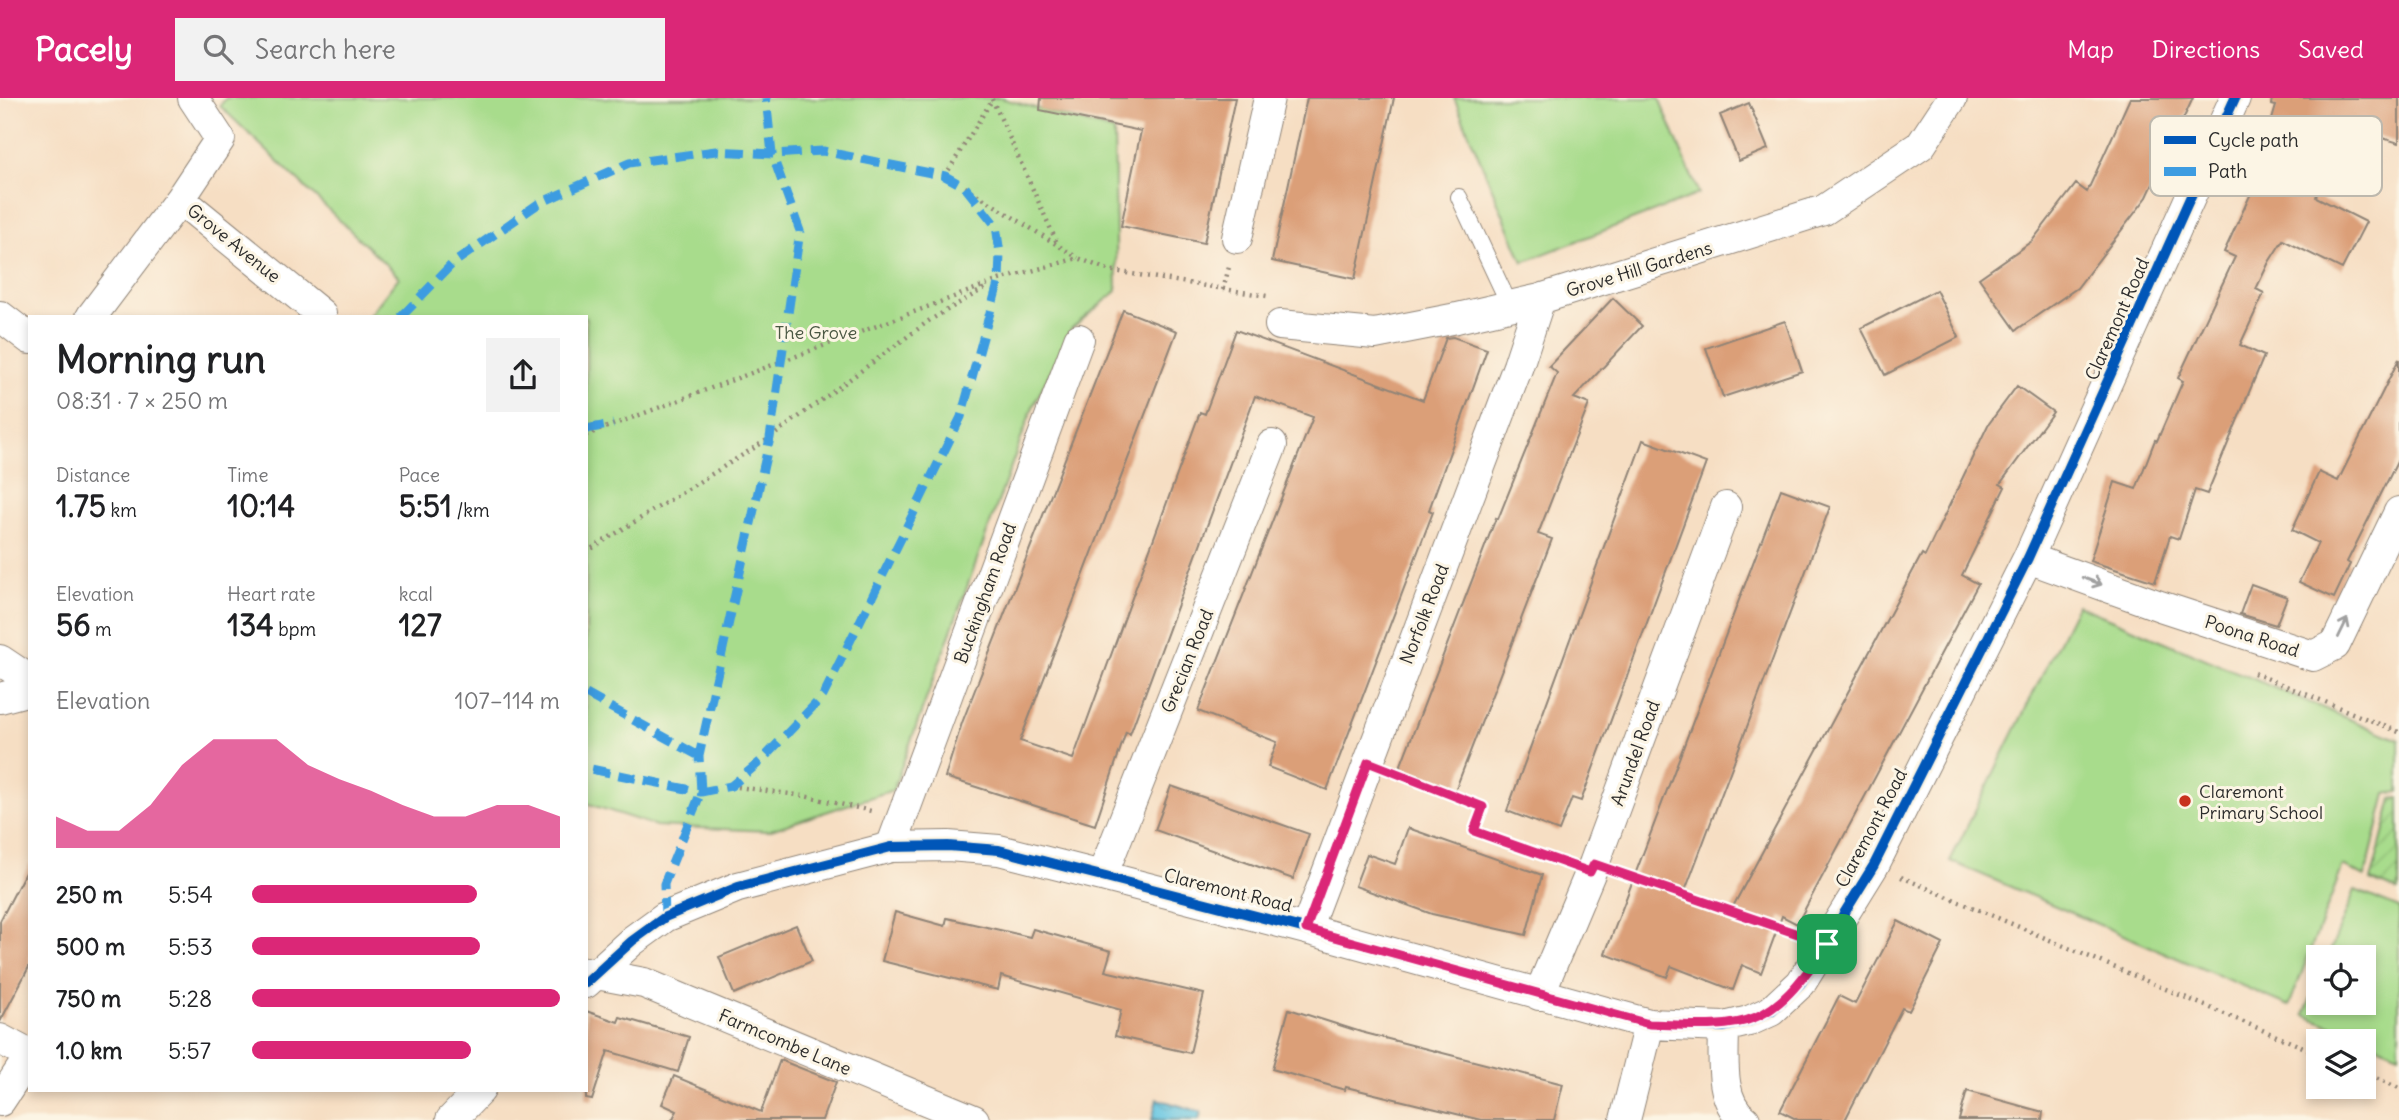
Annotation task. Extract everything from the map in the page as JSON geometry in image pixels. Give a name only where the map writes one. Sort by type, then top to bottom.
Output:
[{"type":"street","points":[[93,315],[180,199],[220,139],[193,98]]},
{"type":"street","points":[[1237,238],[1269,98]]},
{"type":"street","name":"Grove Hill Gardens","points":[[1280,326],[1375,334],[1510,306],[1824,210],[1921,145],[1952,98]]},
{"type":"street","name":"Claremont Road","points":[[2227,116],[2235,98]]},
{"type":"street","name":"Claremont Road","points":[[589,977],[665,917],[738,887],[891,846],[948,846],[999,850],[1102,876],[1306,929],[1649,1024],[1724,1027],[1749,1021],[1770,1011],[1801,983],[1874,866],[2028,558],[2191,196]]},
{"type":"street","name":"Grove Avenue","points":[[180,199],[321,314]]},
{"type":"street","name":"Norfolk Road","points":[[1306,929],[1490,440],[1539,299]]},
{"type":"street","points":[[0,316],[28,338]]},
{"type":"street","name":"Buckingham Road","points":[[891,846],[1079,339]]},
{"type":"street","name":"Grecian Road","points":[[1102,876],[1272,445]]},
{"type":"street","name":"Arundel Road","points":[[1538,995],[1592,868],[1726,507]]},
{"type":"street","name":"Poona Road","points":[[2028,558],[2160,606],[2313,656],[2335,645],[2399,512]]},
{"type":"street","points":[[0,660],[28,679]]},
{"type":"street","points":[[0,698],[28,691]]},
{"type":"street","name":"Farmcombe Lane","points":[[589,977],[644,983],[974,1120]]},
{"type":"street","points":[[1625,1120],[1649,1024]]},
{"type":"street","points":[[1724,1027],[1726,1091],[1731,1105],[1745,1120]]},
{"type":"street","points":[[0,1039],[28,1054]]},
{"type":"street","points":[[0,1101],[28,1058]]},
{"type":"street","points":[[451,1120],[478,1092]]},
{"type":"lane","points":[[1459,197],[1510,306]]},
{"type":"path","points":[[945,176],[993,99]]},
{"type":"path","points":[[993,99],[1058,244]]},
{"type":"path","points":[[965,187],[1078,258],[1108,270]]},
{"type":"path","points":[[588,434],[999,280],[1078,258]]},
{"type":"path","points":[[588,551],[770,438],[930,320],[999,280]]},
{"type":"path","points":[[1368,762],[1483,807],[1474,831],[1827,944]]},
{"type":"path","points":[[731,786],[804,796],[902,817]]},
{"type":"path","points":[[1874,866],[2306,1049]]},
{"type":"path","points":[[2376,1078],[2399,1088]]},
{"type":"green space","name":"The Grove","points":[[226,98],[1001,98],[1114,131],[1117,291],[1072,328],[1032,409],[893,790],[768,831],[656,826],[588,804],[588,315],[370,315],[399,277],[220,106]]},
{"type":"green space","points":[[1454,98],[1659,98],[1699,194],[1523,262]]},
{"type":"green space","name":"Claremont Primary School","points":[[2077,605],[2399,740],[2399,792],[2386,794],[2365,877],[2343,866],[2313,945],[2306,945],[2306,962],[2289,1006],[1950,861]]},
{"type":"green space","points":[[2399,798],[2399,891],[2371,881],[2392,799]]},
{"type":"green space","points":[[2355,890],[2399,908],[2399,1054],[2376,1045],[2376,1029],[2338,1029],[2304,1015],[2306,1010],[2306,1015],[2376,1015],[2376,945],[2333,945]]},
{"type":"water","points":[[1157,1099],[1201,1112],[1199,1120],[1152,1120]]},
{"type":"building","points":[[1041,98],[1235,98],[1204,243],[1121,226],[1141,131],[1040,110]]},
{"type":"building","points":[[1307,98],[1394,98],[1355,279],[1272,261]]},
{"type":"building","points":[[2130,98],[2193,98],[2185,116],[2150,116],[2150,191],[2147,197],[2077,288],[2016,330],[1979,278],[2032,241],[2076,184],[2087,192]]},
{"type":"building","points":[[2272,98],[2399,98],[2399,143],[2382,138],[2382,116],[2273,116],[2276,106],[2271,105]]},
{"type":"building","points":[[1749,103],[1768,149],[1739,161],[1720,115]]},
{"type":"building","points":[[2250,196],[2316,196],[2366,222],[2342,269],[2283,240],[2269,262],[2256,289],[2264,293],[2240,345],[2264,356],[2207,494],[2195,490],[2179,539],[2170,536],[2155,582],[2090,561],[2115,482],[2136,489],[2155,440],[2157,441],[2183,381],[2178,378],[2235,257],[2224,252]]},
{"type":"building","points":[[1936,290],[1959,337],[1885,375],[1861,328]]},
{"type":"building","points":[[1613,298],[1642,326],[1574,398],[1589,404],[1538,534],[1552,539],[1455,791],[1399,770],[1496,518],[1498,519],[1557,373],[1549,366]]},
{"type":"building","points":[[1123,310],[1177,331],[1020,741],[1073,759],[1200,412],[1205,414],[1236,330],[1423,400],[1446,338],[1453,337],[1487,349],[1429,510],[1433,512],[1327,790],[1268,767],[1277,742],[1198,711],[1313,417],[1255,396],[1130,734],[1126,732],[1095,825],[945,777],[962,723]]},
{"type":"building","points":[[1785,321],[1802,371],[1723,397],[1706,348]]},
{"type":"building","points":[[2399,359],[2399,458],[2347,562],[2350,564],[2334,598],[2299,582],[2318,543],[2292,530],[2319,472],[2338,481]]},
{"type":"building","points":[[2017,386],[2053,412],[2000,484],[2005,487],[1962,575],[1978,584],[1797,924],[1782,916],[1761,973],[1742,965],[1733,990],[1671,966],[1667,977],[1605,954],[1781,489],[1830,507],[1682,899],[1729,914],[1922,554],[1925,556],[1988,425]]},
{"type":"building","points":[[1643,440],[1706,463],[1581,801],[1572,798],[1559,831],[1507,811]]},
{"type":"building","points":[[2251,584],[2287,597],[2276,625],[2240,614]]},
{"type":"building","points":[[1171,786],[1309,834],[1293,879],[1155,830]]},
{"type":"building","points":[[1408,828],[1542,875],[1526,935],[1432,914],[1355,886],[1367,854],[1395,864]]},
{"type":"building","points":[[28,867],[28,969],[0,1022],[0,921]]},
{"type":"building","points":[[895,912],[945,926],[947,918],[1030,937],[1033,929],[1111,951],[1105,971],[1204,994],[1190,1053],[1115,1036],[1121,1010],[1001,976],[998,990],[882,961]]},
{"type":"building","points":[[1898,921],[1943,944],[1909,1011],[1902,1008],[1845,1120],[1798,1120],[1780,1111],[1839,996],[1855,1004]]},
{"type":"building","points":[[796,925],[812,961],[734,994],[719,957]]},
{"type":"building","points":[[1289,1009],[1361,1032],[1563,1084],[1554,1120],[1481,1120],[1346,1087],[1345,1090],[1272,1069]]},
{"type":"building","points":[[588,1012],[618,1022],[620,1017],[689,1037],[678,1072],[608,1051],[592,1100],[586,1099]]},
{"type":"building","points":[[780,1060],[836,1082],[822,1120],[672,1120],[677,1111],[662,1104],[674,1076],[761,1112]]},
{"type":"building","points":[[1967,1091],[2043,1112],[2042,1120],[1959,1120]]},
{"type":"marked path","points":[[665,917],[664,884],[701,792],[699,756],[770,438],[800,231],[772,154],[766,98]]},
{"type":"marked path","points":[[403,315],[452,264],[538,204],[629,163],[716,151],[772,154],[823,151],[945,176],[965,187],[996,226],[1000,253],[999,280],[961,417],[823,696],[761,761],[731,786],[701,792],[588,768]]},
{"type":"marked path","points":[[588,429],[613,424]]},
{"type":"marked path","points":[[588,695],[699,756]]},
{"type":"cycle path","points":[[2227,116],[2235,98]]},
{"type":"cycle path","points":[[588,981],[632,941],[665,917],[738,887],[891,847],[948,846],[999,850],[1102,876],[1306,929],[1649,1024],[1724,1027],[1749,1021],[1771,1011],[1801,983],[1874,865],[2028,558],[2191,196]]},
{"type":"place","name":"Claremont Primary School","points":[[2185,801]]},
{"type":"route","points":[[1368,762],[1483,807],[1474,831],[1590,872],[1594,864],[1827,944],[1801,983],[1770,1011],[1749,1021],[1724,1027],[1688,1026],[1649,1024],[1306,929],[1368,762]]}]
